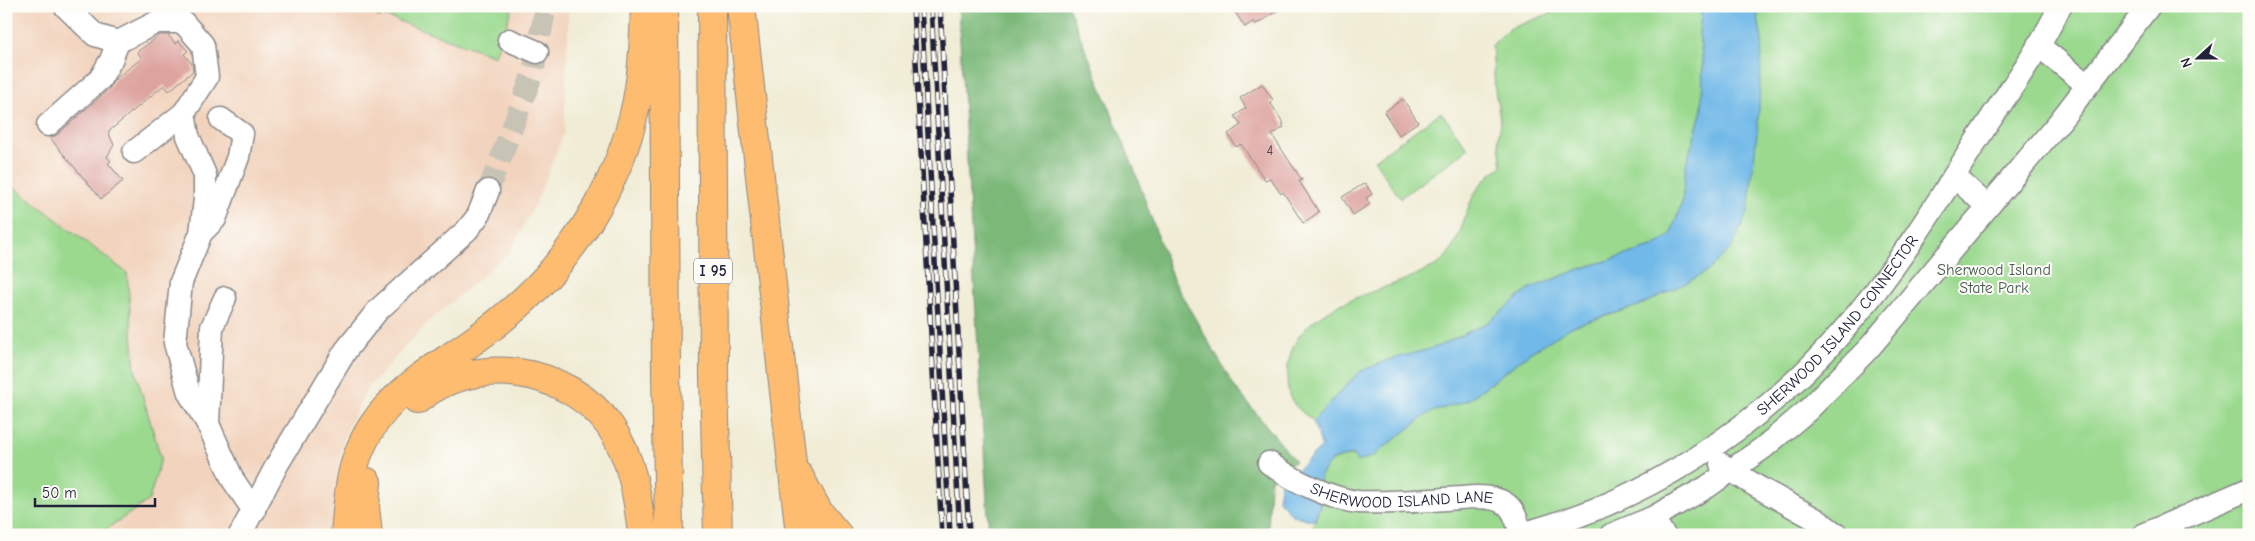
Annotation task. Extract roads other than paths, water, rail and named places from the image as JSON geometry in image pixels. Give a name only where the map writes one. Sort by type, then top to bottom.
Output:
[{"type":"highway","points":[[344,535],[354,467],[374,421],[407,388],[484,334],[526,298],[556,266],[582,230],[615,167],[631,124],[641,79],[645,6]]},
{"type":"highway","points":[[664,6],[669,535]]},
{"type":"highway","name":"I 95","points":[[712,6],[714,377],[718,535]]},
{"type":"highway","points":[[741,6],[800,535]]},
{"type":"highway","points":[[368,535],[365,506],[369,471],[375,453],[393,423],[405,410],[434,388],[465,375],[503,371],[524,373],[563,386],[596,410],[610,426],[628,461],[638,501],[642,535]]},
{"type":"highway","points":[[793,462],[818,511],[838,535]]},
{"type":"highway","points":[[348,502],[352,535]]},
{"type":"street","points":[[66,6],[95,35],[118,42]]},
{"type":"street","name":"SHERWOOD ISLAND CONNECTOR","points":[[1520,534],[1579,514],[1628,494],[1664,476],[1703,453],[1751,419],[1800,376],[1842,333],[1899,258],[2038,45],[2060,6]]},
{"type":"street","name":"SHERWOOD ISLAND CONNECTOR","points":[[1611,535],[1658,526],[1732,471],[1808,410],[1868,348],[2060,121],[2149,6]]},
{"type":"street","points":[[48,125],[100,79],[111,60],[118,42],[157,22],[183,22],[203,45],[207,77],[184,113],[134,152]]},
{"type":"street","points":[[509,40],[537,52]]},
{"type":"street","points":[[2038,45],[2087,85]]},
{"type":"street","points":[[184,113],[188,136],[204,175],[205,199],[201,233],[181,282],[175,342],[189,393],[208,424],[233,480],[254,511]]},
{"type":"street","points":[[201,233],[216,219],[238,157],[242,134],[221,120]]},
{"type":"street","points":[[1954,176],[1987,206]]},
{"type":"street","points":[[240,535],[278,463],[346,350],[378,310],[467,230],[478,216],[488,191]]},
{"type":"street","points":[[1899,258],[1926,279]]},
{"type":"street","points":[[208,424],[212,328],[225,298]]},
{"type":"street","points":[[1703,453],[1817,520],[1829,534]]},
{"type":"street","name":"SHERWOOD ISLAND LANE","points":[[1269,462],[1281,472],[1322,492],[1358,502],[1477,497],[1497,499],[1506,503],[1512,509],[1520,534]]},
{"type":"street","points":[[2143,535],[2249,489]]},
{"type":"water","points":[[1702,6],[1756,6],[1762,41],[1758,125],[1748,211],[1732,247],[1708,271],[1686,283],[1641,305],[1573,326],[1531,352],[1468,400],[1429,413],[1373,456],[1357,462],[1353,454],[1332,460],[1322,472],[1318,484],[1321,503],[1314,521],[1292,515],[1278,499],[1282,475],[1293,474],[1322,447],[1313,421],[1359,372],[1389,360],[1437,347],[1487,323],[1529,289],[1577,270],[1652,247],[1670,236],[1682,203],[1686,165],[1702,110],[1703,63],[1699,33]]},
{"type":"tunnel","points":[[488,191],[533,73],[546,6]]},
{"type":"railway","points":[[913,6],[942,535]]},
{"type":"railway","points":[[921,6],[950,535]]},
{"type":"railway","points":[[931,6],[960,535]]},
{"type":"railway","points":[[940,6],[969,535]]},
{"type":"park label","name":"Sherwood Island State Park","points":[[1994,279]]}]
